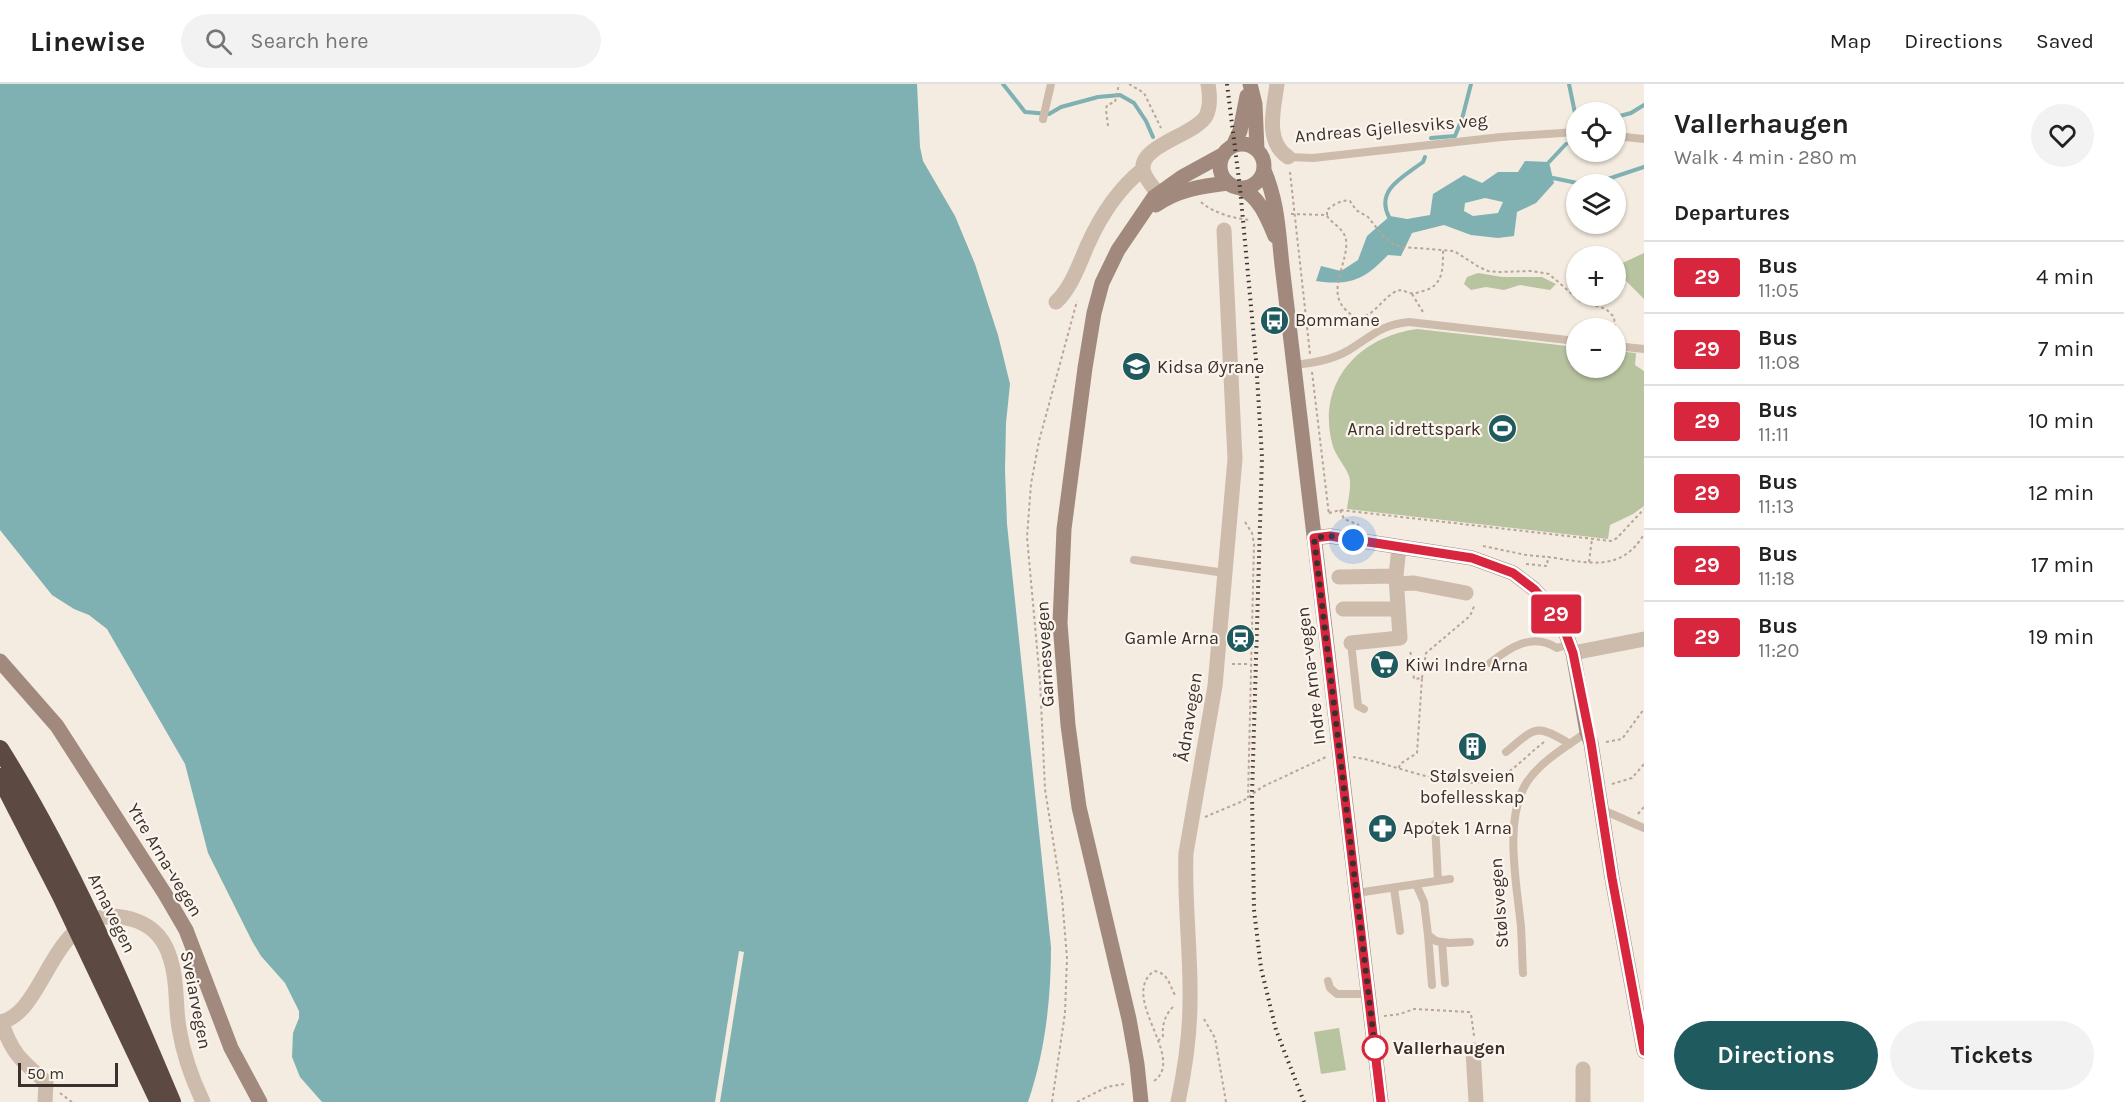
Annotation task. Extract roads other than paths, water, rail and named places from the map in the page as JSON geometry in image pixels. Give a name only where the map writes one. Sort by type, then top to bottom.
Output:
[{"type":"highway","name":"Arnavegen","points":[[0,749],[87,908],[116,967],[172,1102]]},
{"type":"highway","points":[[0,777],[61,896],[159,1102]]},
{"type":"main road","points":[[1250,84],[1255,104],[1257,150]]},
{"type":"main road","points":[[1228,150],[1247,145],[1257,150],[1263,159],[1264,170],[1257,182],[1248,187],[1234,186],[1220,170],[1228,150],[1245,113],[1250,84]]},
{"type":"main road","name":"Garnesvegen","points":[[1141,1102],[1129,1019],[1079,807],[1068,725],[1060,623],[1064,529],[1076,429],[1094,313],[1102,283],[1118,250],[1146,212],[1182,177],[1203,167],[1228,150]]},
{"type":"main road","name":"Indre Arna-vegen","points":[[1264,170],[1275,202],[1381,1102]]},
{"type":"main road","name":"Garnesvegen","points":[[1161,197],[1193,188],[1234,186]]},
{"type":"main road","name":"Indre Arna-vegen","points":[[1234,186],[1249,192],[1263,209],[1280,245]]},
{"type":"main road","points":[[1314,538],[1330,536],[1472,558],[1513,573],[1534,589],[1555,612],[1571,649],[1599,789],[1644,1051]]},
{"type":"main road","name":"Ytre Arna-vegen","points":[[0,661],[57,726],[165,894],[186,930],[231,1048],[260,1102]]},
{"type":"street","points":[[1161,197],[1142,164],[1155,148],[1196,127],[1205,118],[1209,109],[1208,84]]},
{"type":"street","name":"Andreas Gjellesviks veg","points":[[1277,84],[1272,120],[1273,133],[1275,144],[1281,153],[1288,157]]},
{"type":"street","points":[[1056,302],[1063,296],[1071,282],[1101,216],[1133,177],[1143,169]]},
{"type":"street","name":"Ådnavegen","points":[[1178,1102],[1188,1042],[1190,1001],[1185,879],[1190,824],[1215,686],[1235,459],[1224,230]]},
{"type":"street","points":[[1351,643],[1400,638],[1397,580],[1399,547]]},
{"type":"street","points":[[1339,577],[1397,580],[1471,598]]},
{"type":"street","points":[[1342,609],[1398,609]]},
{"type":"street","points":[[1571,649],[1644,639]]},
{"type":"street","name":"Sveiarvegen","points":[[45,1102],[46,1082],[15,1053],[1,1022],[14,1018],[24,1009],[51,961],[74,934],[90,922],[118,918],[143,923],[153,929],[164,943],[174,969],[183,1046],[203,1102]]},
{"type":"street","points":[[1473,1050],[1476,1102]]},
{"type":"street","points":[[1583,1074],[1583,1102]]},
{"type":"lane","points":[[1042,119],[1051,84]]},
{"type":"lane","name":"Andreas Gjellesviks veg","points":[[1288,157],[1313,158],[1501,137],[1566,133]]},
{"type":"lane","points":[[1626,137],[1644,139]]},
{"type":"lane","points":[[1294,365],[1335,357],[1349,350],[1371,333],[1409,322],[1566,340]]},
{"type":"lane","points":[[1626,346],[1644,349]]},
{"type":"lane","points":[[1134,560],[1225,573]]},
{"type":"lane","points":[[1490,663],[1511,647],[1528,641],[1549,643],[1557,648],[1571,649]]},
{"type":"lane","points":[[1351,643],[1358,706],[1364,709]]},
{"type":"lane","points":[[1506,753],[1530,731],[1540,729],[1570,744]]},
{"type":"lane","name":"Stølsvegen","points":[[1523,973],[1521,927],[1513,864],[1521,793],[1528,780],[1542,765],[1570,744],[1589,738]]},
{"type":"lane","points":[[1601,809],[1644,828]]},
{"type":"lane","points":[[1435,824],[1438,881]]},
{"type":"lane","points":[[1357,893],[1450,879]]},
{"type":"lane","points":[[1416,884],[1424,902],[1432,985]]},
{"type":"lane","points":[[1394,888],[1400,931]]},
{"type":"lane","points":[[1428,935],[1436,941],[1470,942]]},
{"type":"lane","points":[[1442,942],[1445,983]]},
{"type":"lane","points":[[1328,981],[1330,988],[1337,994],[1369,994]]},
{"type":"water","points":[[0,84],[917,84],[920,147],[923,161],[955,216],[975,264],[998,335],[1010,384],[1006,423],[1007,524],[1051,947],[1046,1026],[1039,1064],[1028,1102],[322,1102],[300,1077],[292,1057],[293,1033],[299,1018],[299,1011],[285,983],[261,956],[252,941],[208,853],[185,764],[107,629],[89,615],[74,609],[52,595],[0,530]]},
{"type":"water","points":[[1525,161],[1549,162],[1554,183],[1536,203],[1517,212],[1514,236],[1498,238],[1471,235],[1444,225],[1412,233],[1401,256],[1388,255],[1364,276],[1338,283],[1316,281],[1321,266],[1341,271],[1358,260],[1367,236],[1390,216],[1407,219],[1430,215],[1433,194],[1464,175],[1482,183],[1498,172],[1518,172]],"holes":[[[1485,198],[1503,202],[1498,213],[1473,216],[1464,211],[1465,203]]]},
{"type":"waterway","points":[[1003,84],[1025,112],[1049,114],[1061,107],[1098,97],[1120,95],[1134,103],[1153,137]]},
{"type":"waterway","points":[[1431,138],[1455,136],[1471,84]]},
{"type":"waterway","points":[[1569,84],[1573,102]]},
{"type":"waterway","points":[[1626,114],[1644,105]]},
{"type":"waterway","points":[[1549,162],[1566,144]]},
{"type":"waterway","points":[[1389,217],[1386,208],[1388,192],[1393,185],[1423,162],[1425,157]]},
{"type":"waterway","points":[[1553,178],[1593,184],[1644,167]]},
{"type":"railway","points":[[1227,84],[1240,188],[1256,360],[1262,457],[1252,795],[1254,910],[1261,968],[1276,1030],[1304,1102]]},
{"type":"place","name":"Bommane","points":[[1274,320]]},
{"type":"place","name":"Kidsa Øyrane","points":[[1136,367]]},
{"type":"place","name":"Arna idrettspark","points":[[1502,429]]},
{"type":"place","name":"Gamle Arna","points":[[1240,638]]},
{"type":"place","name":"Kiwi Indre Arna","points":[[1384,665]]},
{"type":"place","name":"Stølsveien bofellesskap","points":[[1472,747]]},
{"type":"place","name":"Apotek 1 Arna","points":[[1382,828]]},
{"type":"place","name":"Vallerhaugen","points":[[1375,1048]]}]
